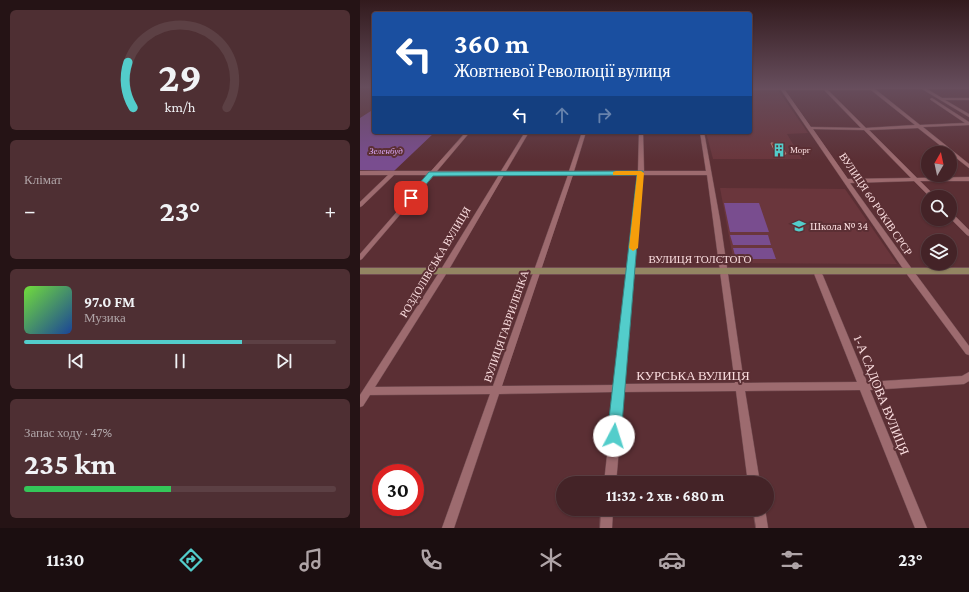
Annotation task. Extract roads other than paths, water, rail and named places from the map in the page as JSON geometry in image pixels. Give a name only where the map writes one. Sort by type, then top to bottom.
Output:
[{"type":"street","name":"ВУЛИЦЯ 60 РОКІВ СРСР","points":[[797,112],[909,271],[969,352]]},
{"type":"street","points":[[849,112],[926,190]]},
{"type":"street","points":[[901,112],[969,166]]},
{"type":"street","points":[[951,112],[969,124]]},
{"type":"street","points":[[808,128],[867,129],[969,124]]},
{"type":"street","points":[[360,258],[466,134]]},
{"type":"street","name":"РОЗДОЛІВСЬКА ВУЛИЦЯ","points":[[360,403],[444,271],[526,134]]},
{"type":"street","name":"ВУЛИЦЯ ГАВРИЛЕНКА","points":[[448,528],[571,174],[583,134]]},
{"type":"street","points":[[611,476],[618,388],[641,173],[641,134]]},
{"type":"street","points":[[702,134],[725,271],[739,388],[753,476]]},
{"type":"street","points":[[360,205],[393,173]]},
{"type":"street","points":[[360,174],[709,173]]},
{"type":"street","points":[[846,181],[969,179]]},
{"type":"street","points":[[957,221],[969,234]]},
{"type":"street","name":"ВУЛИЦЯ ТОЛСТОГО","points":[[360,271],[969,271]]},
{"type":"street","name":"1-А САДОВА ВУЛИЦЯ","points":[[818,271],[921,528]]},
{"type":"street","name":"КУРСЬКА ВУЛИЦЯ","points":[[368,391],[865,386],[964,380],[969,376]]},
{"type":"street","points":[[606,528],[607,516]]},
{"type":"street","points":[[760,516],[762,528]]},
{"type":"place","name":"Морг","points":[[779,150]]},
{"type":"place","name":"Школа № 34","points":[[799,226]]},
{"type":"park label","name":"Зеленбуд","points":[[386,151]]}]
